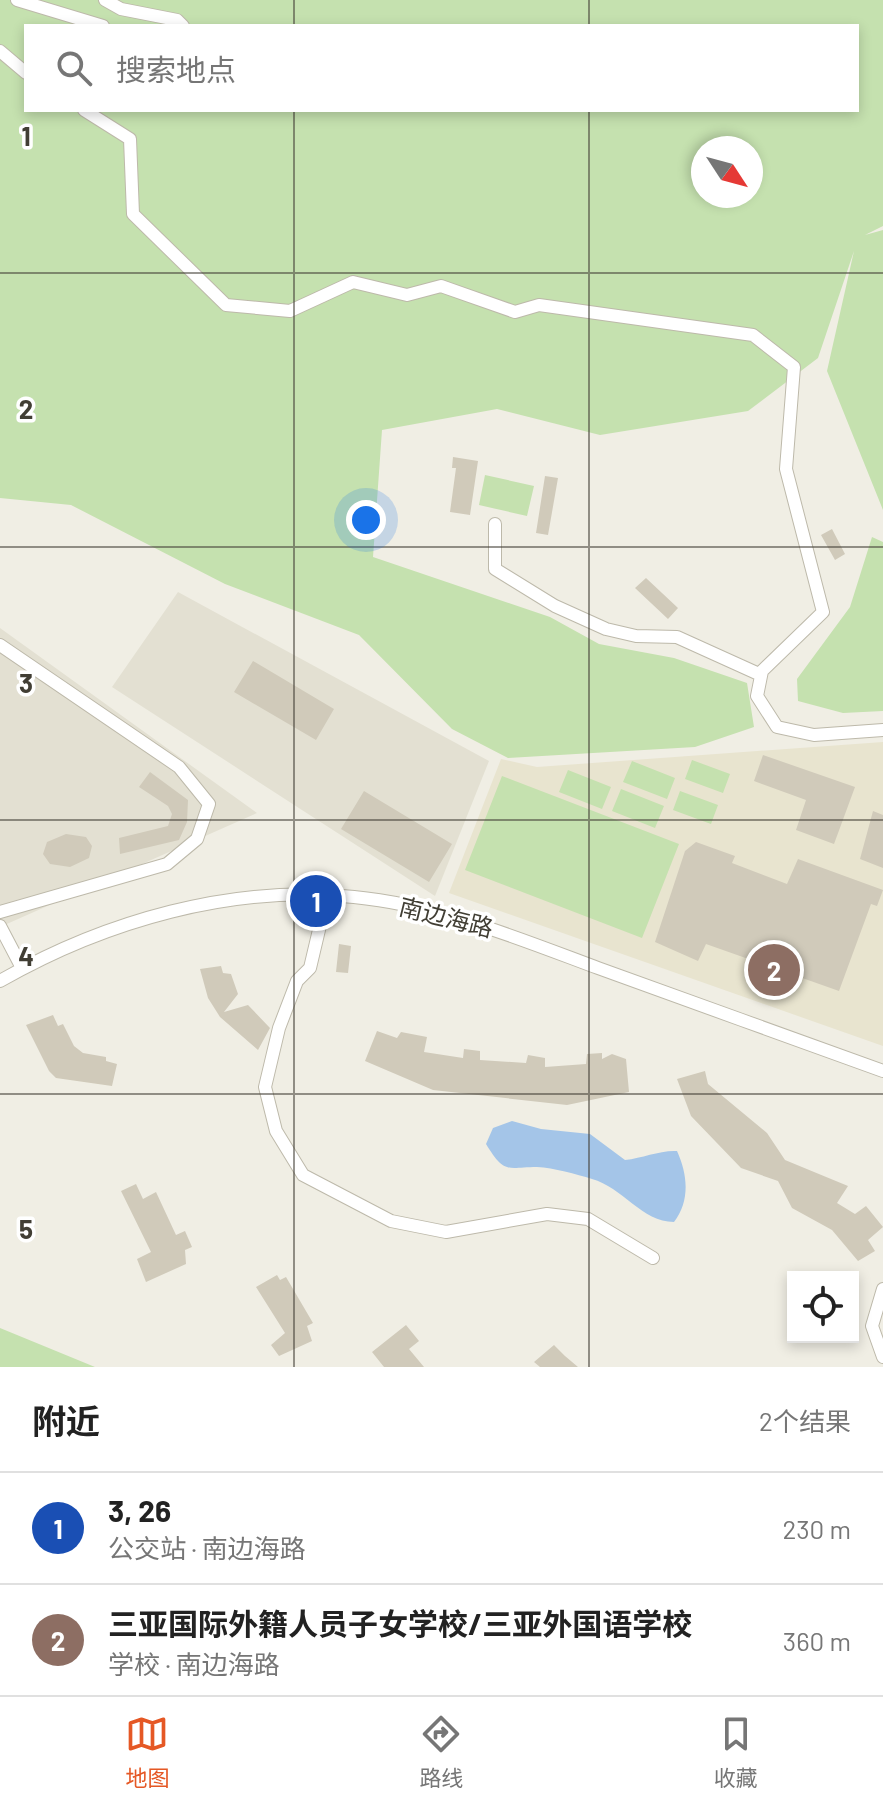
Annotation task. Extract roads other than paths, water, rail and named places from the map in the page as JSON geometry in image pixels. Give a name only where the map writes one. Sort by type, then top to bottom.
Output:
[{"type":"street","points":[[17,0],[96,24]]},
{"type":"street","points":[[105,0],[121,9],[177,20],[181,24]]},
{"type":"street","points":[[0,51],[24,71]]},
{"type":"street","points":[[87,112],[130,139],[133,214],[226,305],[290,311],[353,282],[407,295],[441,286],[515,312],[539,305],[753,335],[794,367],[786,469],[823,612],[761,675],[757,696],[777,727],[814,735],[883,730]]},
{"type":"street","points":[[495,524],[495,569],[518,586],[606,629],[636,636],[677,637],[761,675]]},
{"type":"street","points":[[0,645],[179,767],[209,804],[197,839],[167,864],[0,912]]},
{"type":"street","name":"南边海路","points":[[0,981],[84,939],[129,923],[247,896],[355,897],[490,928],[883,1071]]},
{"type":"street","points":[[327,896],[310,968],[297,981],[292,993],[265,1087],[276,1131],[303,1175],[391,1221],[446,1232],[547,1214],[588,1219],[653,1258]]},
{"type":"street","points":[[0,926],[22,968]]},
{"type":"street","points":[[883,1289],[872,1326],[883,1357]]},
{"type":"water","points":[[512,1121],[541,1129],[590,1134],[625,1160],[677,1151],[686,1188],[679,1214],[674,1222],[652,1216],[603,1183],[572,1173],[503,1165],[486,1144],[493,1128]]},
{"type":"place","name":"3, 26","points":[[316,901]]},
{"type":"place","name":"三亚国际外籍人员子女学校/三亚外国语学校","points":[[774,970]]}]
